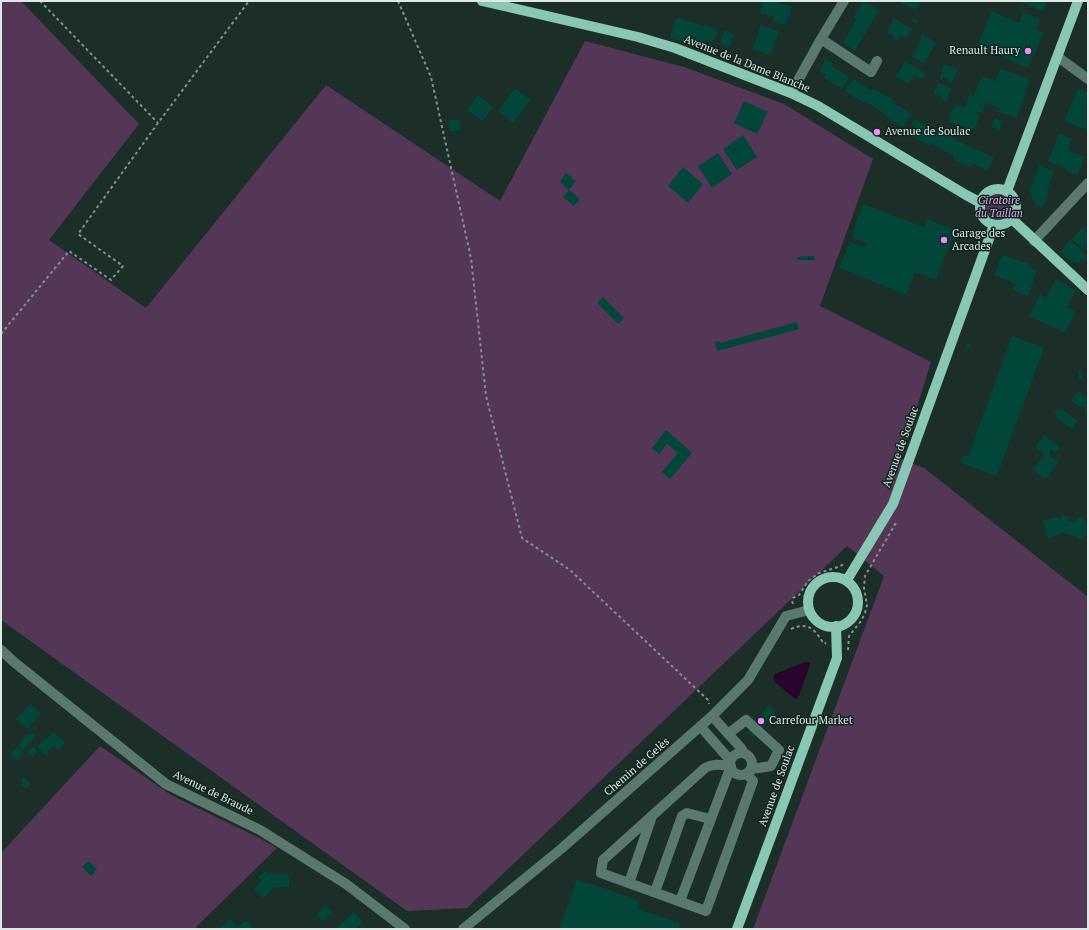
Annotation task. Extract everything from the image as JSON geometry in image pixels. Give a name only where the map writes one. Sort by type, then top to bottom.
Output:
[{"type":"main road","name":"Avenue de la Dame Blanche","points":[[482,1],[638,37],[675,48],[791,93],[818,106],[981,203]]},
{"type":"main road","points":[[1008,192],[1078,1]]},
{"type":"main road","points":[[996,189],[1008,192],[1014,197],[1016,212],[1012,219],[1005,224],[994,225],[982,216],[980,209],[981,203],[984,196],[990,191],[996,189]]},
{"type":"main road","points":[[1012,219],[1088,290]]},
{"type":"main road","name":"Avenue de Soulac","points":[[847,580],[893,504],[994,225]]},
{"type":"main road","points":[[829,577],[847,580],[856,591],[858,600],[856,610],[852,617],[845,624],[836,626],[822,624],[813,618],[809,610],[808,597],[814,585],[820,580],[829,577]]},
{"type":"main road","name":"Avenue de Soulac","points":[[737,929],[837,658],[836,626]]},
{"type":"street","points":[[791,93],[844,1]]},
{"type":"street","points":[[821,39],[871,72],[877,61]]},
{"type":"street","points":[[1058,57],[1088,79]]},
{"type":"street","points":[[1034,241],[1088,183]]},
{"type":"street","name":"Chemin de Gelès","points":[[463,929],[561,849],[712,716],[748,680],[786,616],[809,610]]},
{"type":"street","name":"Avenue de Braude","points":[[1,650],[20,667],[166,784],[260,830],[346,884],[405,929]]},
{"type":"street","points":[[712,716],[741,748],[744,754]]},
{"type":"street","points":[[700,727],[728,758],[734,772],[737,774],[740,775],[749,771],[772,766],[779,750],[746,720],[728,734]]},
{"type":"street","points":[[680,901],[731,763],[737,754],[748,755],[752,761],[749,771],[753,781],[706,910],[680,901],[601,873],[603,860],[705,768],[710,765],[731,763]]},
{"type":"street","points":[[655,892],[682,816],[687,813],[710,819]]},
{"type":"street","points":[[629,883],[652,817]]},
{"type":"path","points":[[40,1],[158,123]]},
{"type":"path","points":[[1,334],[69,251],[111,280],[123,266],[78,234],[249,1]]},
{"type":"path","points":[[398,1],[431,77],[471,258],[486,396],[522,538],[570,570],[708,700],[712,716]]},
{"type":"path","points":[[848,654],[849,636],[861,621],[867,605],[864,588],[865,576],[898,518]]},
{"type":"path","points":[[796,613],[792,601],[793,598],[799,595],[810,578],[819,573],[838,567],[848,559]]},
{"type":"green space","points":[[1,1],[21,1],[139,124],[49,240],[146,308],[326,85],[500,201],[585,41],[684,67],[784,104],[873,159],[820,306],[931,362],[901,459],[924,468],[1088,597],[1088,929],[753,929],[884,576],[847,546],[467,908],[407,911],[1,620]]},
{"type":"green space","name":"Giratoire du Taillan","points":[[999,194],[1008,198],[1012,207],[1008,216],[999,220],[990,216],[986,207],[990,198]]},
{"type":"green space","points":[[100,746],[171,795],[277,848],[194,929],[1,929],[1,853]]},
{"type":"shaded area","points":[[805,662],[809,662],[810,665],[797,699],[775,682],[773,678],[775,674]]},
{"type":"building","points":[[763,1],[775,1],[792,7],[786,25],[773,21],[774,17],[760,13]]},
{"type":"building","points":[[863,1],[879,10],[855,51],[843,43],[856,20],[853,18]]},
{"type":"building","points":[[902,1],[920,1],[916,10],[901,3]]},
{"type":"building","points":[[1017,1],[1047,1],[1043,11]]},
{"type":"building","points":[[992,11],[1019,23],[1023,12],[1040,19],[1036,30],[1044,33],[1028,68],[977,46]]},
{"type":"building","points":[[676,18],[718,29],[714,42],[706,40],[705,44],[687,40],[683,42],[670,38]]},
{"type":"building","points":[[894,18],[912,29],[907,38],[901,35],[898,41],[893,38],[894,36],[887,32]]},
{"type":"building","points":[[912,18],[918,20],[916,23],[911,20]]},
{"type":"building","points":[[761,25],[779,31],[771,55],[752,50]]},
{"type":"building","points":[[724,30],[734,34],[730,47],[720,44]]},
{"type":"building","points":[[922,34],[936,43],[924,64],[912,57],[921,40]]},
{"type":"building","points":[[826,59],[833,63],[831,66],[849,77],[842,89],[824,78],[826,75],[819,71]]},
{"type":"building","points":[[1088,60],[1088,70],[1085,69]]},
{"type":"building","points":[[905,61],[926,73],[922,80],[914,75],[908,84],[896,76]]},
{"type":"building","points":[[944,64],[958,69],[952,83],[947,81],[948,78],[944,77],[943,80],[940,79]]},
{"type":"building","points":[[1000,69],[1030,79],[1017,118],[999,112],[1000,108],[985,103],[982,113],[977,112],[979,117],[974,130],[948,122],[954,104],[965,108],[969,95],[974,96],[982,76],[995,81]]},
{"type":"building","points":[[853,79],[871,90],[873,88],[895,101],[894,103],[911,114],[903,127],[886,117],[887,115],[865,101],[864,103],[845,91]]},
{"type":"building","points":[[938,83],[951,88],[946,102],[941,100],[942,97],[934,94]]},
{"type":"building","points":[[515,88],[531,100],[513,123],[498,111]]},
{"type":"building","points":[[1078,88],[1088,92],[1088,131],[1064,121]]},
{"type":"building","points":[[478,95],[493,107],[483,121],[467,110]]},
{"type":"building","points":[[744,101],[768,112],[757,134],[734,123]]},
{"type":"building","points":[[995,118],[1003,121],[999,131],[991,127]]},
{"type":"building","points":[[914,119],[994,158],[987,171],[972,164],[970,167],[953,159],[954,156],[931,144],[930,146],[910,135],[915,127],[911,124]]},
{"type":"building","points":[[449,120],[460,120],[460,131],[449,131]]},
{"type":"building","points":[[1059,133],[1072,139],[1068,150],[1085,157],[1077,175],[1048,161]]},
{"type":"building","points":[[743,135],[757,157],[737,170],[723,149]]},
{"type":"building","points":[[718,153],[732,174],[712,188],[698,166]]},
{"type":"building","points":[[1039,165],[1054,171],[1043,208],[1037,206],[1029,191]]},
{"type":"building","points":[[683,167],[703,184],[688,203],[668,186]]},
{"type":"building","points":[[566,173],[576,181],[569,190],[560,182]]},
{"type":"building","points":[[569,190],[580,199],[574,206],[563,197]]},
{"type":"building","points":[[863,204],[924,227],[927,219],[955,230],[936,280],[915,272],[906,295],[839,268],[850,242],[865,248],[867,244],[851,237]]},
{"type":"building","points":[[1084,226],[1088,229],[1088,246],[1084,250],[1072,239]]},
{"type":"building","points":[[1070,240],[1088,256],[1088,260],[1086,262],[1082,259],[1077,264],[1073,261],[1072,262],[1060,252]]},
{"type":"building","points":[[1002,255],[1030,264],[1029,267],[1037,270],[1028,296],[1013,290],[1015,284],[1008,280],[994,276]]},
{"type":"building","points":[[814,256],[815,260],[797,260],[797,257]]},
{"type":"building","points":[[1056,279],[1076,290],[1067,307],[1076,311],[1065,333],[1029,316],[1040,294],[1046,298]]},
{"type":"building","points":[[603,297],[624,318],[618,324],[597,303]]},
{"type":"building","points":[[797,322],[799,329],[717,351],[715,342],[720,341],[720,343]]},
{"type":"building","points":[[1012,336],[1044,348],[997,476],[961,463],[961,460],[964,455],[968,456]]},
{"type":"building","points":[[967,343],[971,344],[969,348],[965,347]]},
{"type":"building","points":[[1078,370],[1081,370],[1084,382],[1079,378]]},
{"type":"building","points":[[1079,391],[1088,398],[1088,413],[1082,406],[1081,407],[1071,401]]},
{"type":"building","points":[[1058,409],[1060,411],[1062,409],[1078,421],[1072,429],[1056,417],[1057,415],[1054,413]]},
{"type":"building","points":[[666,430],[692,453],[670,479],[662,472],[678,453],[667,444],[659,454],[652,448]]},
{"type":"building","points":[[1044,435],[1060,447],[1055,453],[1051,450],[1050,452],[1050,456],[1059,462],[1046,479],[1033,470],[1043,457],[1043,453],[1035,447]]},
{"type":"building","points":[[1062,515],[1069,517],[1068,520],[1073,522],[1081,516],[1088,524],[1088,534],[1080,540],[1077,537],[1062,533],[1048,538],[1043,521],[1056,517],[1061,519]]},
{"type":"building","points":[[30,704],[41,714],[27,729],[16,719]]},
{"type":"building","points":[[769,705],[776,711],[754,738],[747,732]]},
{"type":"building","points":[[53,732],[65,742],[58,750],[53,746],[45,755],[37,747]]},
{"type":"building","points":[[32,733],[36,737],[23,750],[18,745],[27,734],[30,735]]},
{"type":"building","points":[[33,746],[38,751],[33,757],[27,752]]},
{"type":"building","points":[[17,747],[24,753],[17,761],[10,755]]},
{"type":"building","points":[[23,777],[31,784],[26,789],[21,785],[23,783],[21,779]]},
{"type":"building","points":[[88,861],[97,869],[91,876],[82,867]]},
{"type":"building","points":[[265,871],[268,874],[287,874],[289,876],[289,886],[274,887],[265,897],[262,897],[255,890],[255,887],[262,881],[258,877]]},
{"type":"building","points":[[577,880],[640,901],[637,908],[680,924],[678,929],[559,929]]},
{"type":"building","points":[[326,905],[333,912],[323,921],[317,915]]},
{"type":"building","points":[[354,912],[363,922],[355,929],[336,929]]},
{"type":"building","points":[[230,919],[238,927],[246,920],[253,929],[219,929]]},
{"type":"place","name":"Renault Haury","points":[[1028,51]]},
{"type":"place","name":"Avenue de Soulac","points":[[877,132]]},
{"type":"place","name":"Garage des Arcades","points":[[944,240]]},
{"type":"place","name":"Carrefour Market","points":[[761,721]]}]
